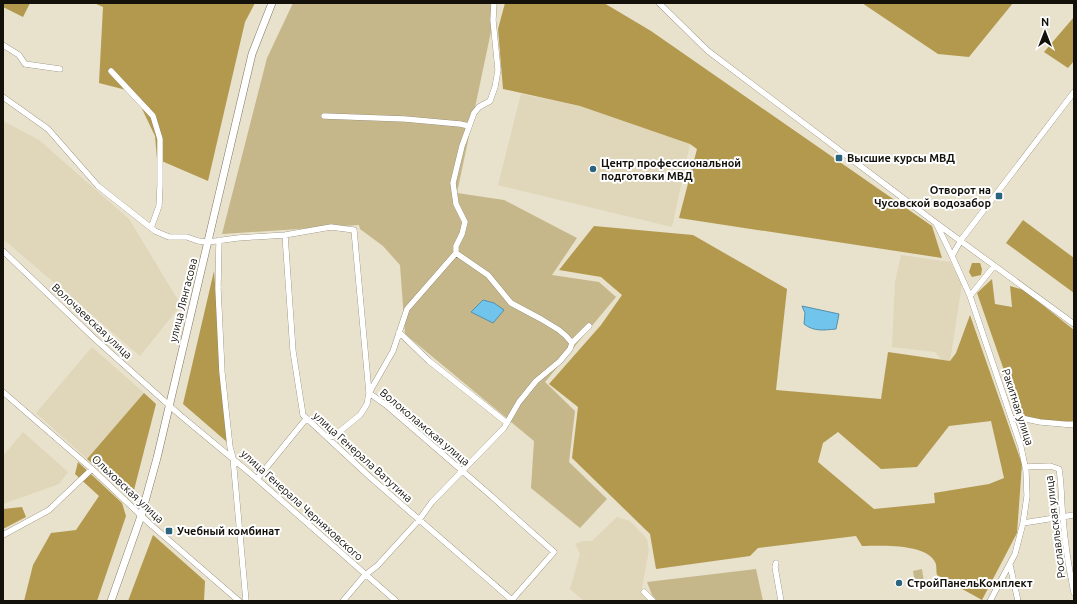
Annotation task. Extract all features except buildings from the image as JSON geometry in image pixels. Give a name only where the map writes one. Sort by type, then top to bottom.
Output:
[{"type":"main road","name":"улица Лянгасова","points":[[111,601],[141,516],[157,458],[252,54],[272,3]]},
{"type":"street","points":[[328,438],[334,436],[360,416],[366,404],[369,393],[393,351],[407,310],[456,253],[456,246],[462,234],[465,222],[456,204],[453,182],[462,146],[474,113],[479,107],[490,101],[495,87],[498,70],[493,20],[494,3]]},
{"type":"street","points":[[659,3],[708,51],[936,223],[1074,324]]},
{"type":"street","points":[[3,45],[19,55],[25,64],[60,69]]},
{"type":"street","points":[[112,71],[153,116],[160,139],[159,206],[151,228]]},
{"type":"street","points":[[952,256],[961,240],[1074,92]]},
{"type":"street","points":[[3,97],[48,129],[98,186],[151,228],[169,238],[187,238],[208,242],[285,235]]},
{"type":"street","points":[[324,116],[405,119],[469,126]]},
{"type":"street","name":"Ракитная улица","points":[[936,223],[970,296],[1012,419],[1021,447],[1025,467],[1027,496],[1023,523],[1015,554],[1010,566],[990,601]]},
{"type":"street","name":"Волоколамская улица","points":[[285,235],[331,227],[354,230],[369,393],[386,405],[554,552],[512,600]]},
{"type":"street","name":"улица Генерала Ватутина","points":[[285,235],[293,351],[303,415],[419,520],[512,600]]},
{"type":"street","name":"улица Генерала Черняховского","points":[[219,240],[218,288],[222,364],[230,447],[233,458],[396,601]]},
{"type":"street","name":"Волочаевская улица","points":[[3,251],[94,338],[180,415],[233,458]]},
{"type":"street","points":[[456,253],[488,275],[511,303],[541,318],[559,330],[572,343]]},
{"type":"street","points":[[970,296],[994,266]]},
{"type":"street","points":[[343,601],[365,575],[377,566],[419,520],[432,502],[504,428],[519,402],[536,381],[560,360],[570,349],[572,343],[589,326]]},
{"type":"street","points":[[399,332],[429,361],[507,423]]},
{"type":"street","name":"Ольховская улица","points":[[3,392],[92,469],[141,516],[239,601]]},
{"type":"street","points":[[1012,419],[1021,418],[1040,422],[1074,425]]},
{"type":"street","points":[[257,479],[306,419]]},
{"type":"street","points":[[233,458],[246,601]]},
{"type":"street","name":"Рославльская улица","points":[[1025,467],[1050,466],[1059,469],[1062,484],[1063,518],[1068,565],[1074,593]]},
{"type":"street","points":[[3,535],[49,510],[92,469]]},
{"type":"street","points":[[1023,523],[1063,518],[1074,515]]},
{"type":"street","points":[[776,563],[775,567],[781,601]]},
{"type":"street","points":[[1010,566],[1018,601]]},
{"type":"street","points":[[644,592],[653,601]]},
{"type":"shaded area","points":[[3,3],[30,3],[23,17],[3,7]]},
{"type":"shaded area","points":[[94,3],[255,3],[245,22],[208,181],[157,159],[155,136],[134,92],[99,83],[103,7]]},
{"type":"shaded area","points":[[293,3],[497,3],[457,193],[504,200],[577,238],[552,275],[599,282],[616,297],[545,382],[575,411],[569,462],[607,499],[580,528],[531,488],[534,441],[405,334],[400,265],[383,246],[360,229],[359,225],[222,234],[267,58]]},
{"type":"shaded area","points":[[505,3],[604,3],[651,31],[932,226],[942,258],[679,218],[697,149],[690,144],[580,106],[503,89],[498,29]]},
{"type":"shaded area","points":[[862,3],[1013,3],[969,57],[938,54]]},
{"type":"shaded area","points":[[1074,17],[1074,61],[1068,68],[1044,52]]},
{"type":"shaded area","name":"Центр профессиональной подготовки МВД","points":[[521,94],[580,106],[690,144],[672,227],[498,185]]},
{"type":"shaded area","points":[[3,121],[39,140],[129,219],[181,305],[140,356],[3,239]]},
{"type":"shaded area","points":[[1023,220],[1074,258],[1074,293],[1006,243]]},
{"type":"shaded area","points":[[594,226],[693,235],[787,289],[776,390],[881,399],[888,352],[950,361],[956,353],[970,315],[1022,464],[1017,533],[982,600],[937,575],[935,562],[930,556],[922,551],[890,546],[862,546],[856,536],[758,548],[750,556],[656,569],[650,534],[572,458],[578,407],[549,384],[601,325],[622,295],[601,277],[559,270]],"holes":[[[991,421],[1004,478],[989,484],[934,493],[935,503],[874,509],[818,462],[823,443],[838,432],[881,469],[917,467],[949,426]]]},
{"type":"shaded area","points":[[901,255],[950,262],[962,284],[950,361],[942,360],[935,352],[892,347],[895,282]]},
{"type":"shaded area","points":[[972,263],[980,263],[982,269],[981,275],[972,277],[969,272]]},
{"type":"shaded area","points":[[214,271],[227,442],[183,404]]},
{"type":"shaded area","points":[[992,279],[995,304],[1012,307],[1010,286],[1024,290],[1074,330],[1074,421],[1022,422],[977,293]]},
{"type":"shaded area","points":[[92,347],[144,393],[87,459],[36,413]]},
{"type":"shaded area","points":[[144,393],[156,404],[133,494],[128,495],[87,459]]},
{"type":"shaded area","points":[[23,432],[68,472],[59,484],[3,504],[3,456]]},
{"type":"shaded area","points":[[78,462],[122,503],[126,516],[97,601],[24,601],[33,565],[51,533],[76,530],[99,496],[75,474]]},
{"type":"shaded area","points":[[22,507],[26,517],[3,529],[3,509]]},
{"type":"shaded area","points":[[617,517],[630,521],[647,539],[649,550],[641,593],[650,601],[584,601],[570,589],[580,554],[575,544],[584,541],[592,541]]},
{"type":"shaded area","points":[[153,535],[205,581],[204,601],[128,601]]},
{"type":"shaded area","points":[[756,569],[763,601],[657,601],[652,595],[647,582]]},
{"type":"shaded area","points":[[922,569],[924,582],[915,583],[913,571]]},
{"type":"water","points":[[483,300],[494,303],[504,310],[493,323],[471,312]]},
{"type":"water","points":[[802,306],[839,314],[836,329],[819,330],[808,327],[804,324],[805,313]]},
{"type":"place","name":"Высшие курсы МВД","points":[[839,158]]},
{"type":"place","name":"Центр профессиональной подготовки МВД","points":[[593,169]]},
{"type":"place","name":"Отворот на Чусовской водозабор","points":[[999,196]]},
{"type":"place","name":"Учебный комбинат","points":[[169,531]]},
{"type":"place","name":"СтройПанельКомплект","points":[[899,583]]}]
